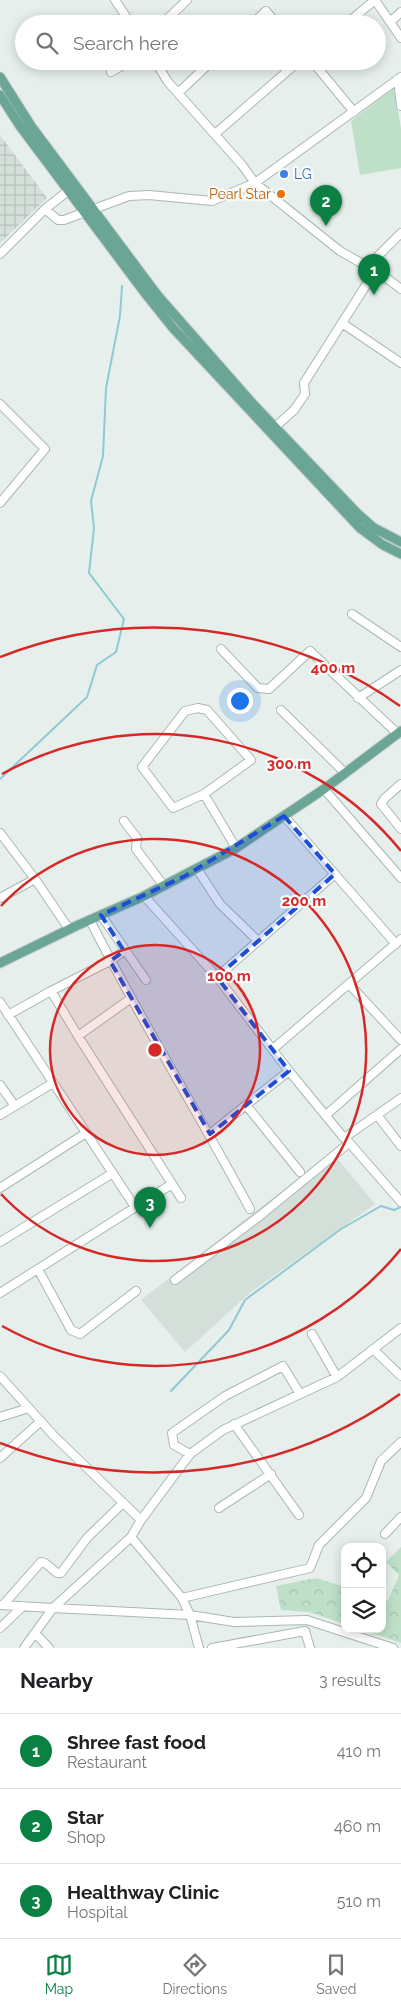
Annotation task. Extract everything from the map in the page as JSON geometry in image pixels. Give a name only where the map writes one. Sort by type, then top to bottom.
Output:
[{"type":"main road","points":[[0,77],[31,126],[145,293],[173,328],[360,528],[383,545],[401,554]]},
{"type":"main road","points":[[0,95],[20,126],[68,190],[90,211],[158,296],[275,427],[357,513],[374,528],[401,542]]},
{"type":"main road","points":[[0,963],[144,896],[236,848],[324,789],[399,732]]},
{"type":"street","points":[[116,0],[124,15]]},
{"type":"street","points":[[171,15],[187,0]]},
{"type":"street","points":[[357,15],[375,0],[385,15]]},
{"type":"street","points":[[390,22],[401,12]]},
{"type":"street","points":[[386,16],[401,38]]},
{"type":"street","points":[[110,72],[114,70]]},
{"type":"street","points":[[161,70],[178,93],[242,165],[255,183],[340,251],[401,289]]},
{"type":"street","points":[[178,93],[202,70]]},
{"type":"street","points":[[215,134],[289,70]]},
{"type":"street","points":[[319,70],[354,112]]},
{"type":"street","points":[[45,209],[58,220],[64,220],[129,196],[149,194],[212,201],[255,183],[399,78]]},
{"type":"street","points":[[399,78],[401,106]]},
{"type":"street","points":[[0,254],[45,209],[68,190]]},
{"type":"street","points":[[275,427],[294,410],[305,394],[304,383],[342,323],[371,269],[401,232]]},
{"type":"street","points":[[342,323],[401,362]]},
{"type":"street","points":[[0,404],[45,449],[0,502]]},
{"type":"street","points":[[352,614],[401,647]]},
{"type":"street","points":[[222,649],[258,688],[269,689],[310,651],[358,698],[399,732]]},
{"type":"street","points":[[358,698],[401,670]]},
{"type":"street","points":[[198,708],[207,710],[251,760],[204,794],[173,808],[142,767],[185,711],[198,708]]},
{"type":"street","points":[[281,710],[345,773]]},
{"type":"street","points":[[401,784],[380,804],[401,829]]},
{"type":"street","points":[[324,789],[401,878]]},
{"type":"street","points":[[204,794],[236,848]]},
{"type":"street","points":[[273,1049],[399,942],[284,816]]},
{"type":"street","points":[[124,821],[137,838],[136,849],[164,886]]},
{"type":"street","points":[[0,833],[35,879],[69,930]]},
{"type":"street","points":[[197,869],[220,904],[258,941]]},
{"type":"street","points":[[217,976],[335,874]]},
{"type":"street","points":[[0,898],[35,879]]},
{"type":"street","points":[[144,896],[217,976],[289,1071],[346,1140],[401,1202]]},
{"type":"street","points":[[101,915],[124,951],[146,980]]},
{"type":"street","points":[[90,920],[130,998],[210,1134],[250,1209]]},
{"type":"street","points":[[8,1015],[110,961],[124,951]]},
{"type":"street","points":[[349,984],[401,1040]]},
{"type":"street","points":[[51,991],[181,1198]]},
{"type":"street","points":[[78,1036],[130,998]]},
{"type":"street","points":[[0,1002],[135,1208]]},
{"type":"street","points":[[326,1115],[401,1049]]},
{"type":"street","points":[[210,1134],[289,1071]]},
{"type":"street","points":[[0,1115],[53,1083]]},
{"type":"street","points":[[0,1085],[15,1106]]},
{"type":"street","points":[[175,1280],[261,1214],[346,1140],[401,1098]]},
{"type":"street","points":[[246,1105],[300,1172]]},
{"type":"street","points":[[377,1115],[401,1146]]},
{"type":"street","points":[[0,1188],[86,1133]]},
{"type":"street","points":[[0,1242],[112,1173]]},
{"type":"street","points":[[0,1293],[172,1184]]},
{"type":"street","points":[[38,1269],[71,1330],[77,1334],[80,1334],[136,1291]]},
{"type":"street","points":[[24,1648],[53,1608],[131,1537],[141,1520],[190,1454],[222,1430],[336,1377],[401,1328]]},
{"type":"street","points":[[312,1334],[336,1377]]},
{"type":"street","points":[[373,1349],[401,1376]]},
{"type":"street","points":[[190,1454],[174,1445],[172,1433],[225,1396],[283,1366],[300,1394]]},
{"type":"street","points":[[0,1376],[41,1421],[141,1520]]},
{"type":"street","points":[[0,1417],[29,1408]]},
{"type":"street","points":[[0,1458],[41,1421]]},
{"type":"street","points":[[234,1424],[299,1515]]},
{"type":"street","points":[[182,1598],[310,1568],[319,1545],[366,1498],[381,1461],[401,1442]]},
{"type":"street","points":[[219,1508],[271,1474]]},
{"type":"street","points":[[2,1605],[41,1562],[45,1562],[57,1573],[61,1573],[88,1538],[123,1503]]},
{"type":"street","points":[[385,1534],[401,1517]]},
{"type":"street","points":[[131,1537],[182,1598],[190,1615],[199,1648]]},
{"type":"street","points":[[2,1605],[190,1615],[234,1622],[307,1620],[393,1648]]},
{"type":"street","points":[[0,1628],[23,1606]]},
{"type":"street","points":[[212,1648],[305,1631],[310,1648]]},
{"type":"street","points":[[35,1633],[49,1648]]},
{"type":"highlighted area","points":[[284,816],[335,874],[217,977],[289,1071],[210,1134],[110,961],[124,951],[101,915],[185,876]]},
{"type":"shaded area","points":[[0,135],[47,198],[0,243]]},
{"type":"shaded area","points":[[332,1152],[375,1204],[251,1292],[185,1352],[141,1300]]},
{"type":"green space","points":[[394,88],[401,129],[401,168],[360,175],[351,121]]},
{"type":"green space","points":[[401,1547],[401,1643],[372,1633],[386,1633],[386,1600],[388,1601],[399,1575],[386,1562]]},
{"type":"green space","points":[[316,1578],[341,1586],[341,1623],[309,1612],[281,1610],[276,1586]]},
{"type":"waterway","points":[[0,779],[87,697],[97,665],[116,652],[124,619],[89,573],[94,528],[91,501],[103,456],[106,388],[120,316],[122,286]]},
{"type":"waterway","points":[[171,1391],[229,1330],[245,1300],[341,1229],[381,1206],[394,1210],[401,1207]]},
{"type":"place","name":"LG","points":[[284,174]]},
{"type":"place","name":"Pearl Star","points":[[281,194]]},
{"type":"place","name":"Star","points":[[326,226]]},
{"type":"place","name":"Shree fast food","points":[[374,295]]},
{"type":"place","name":"Healthway Clinic","points":[[150,1228]]}]
